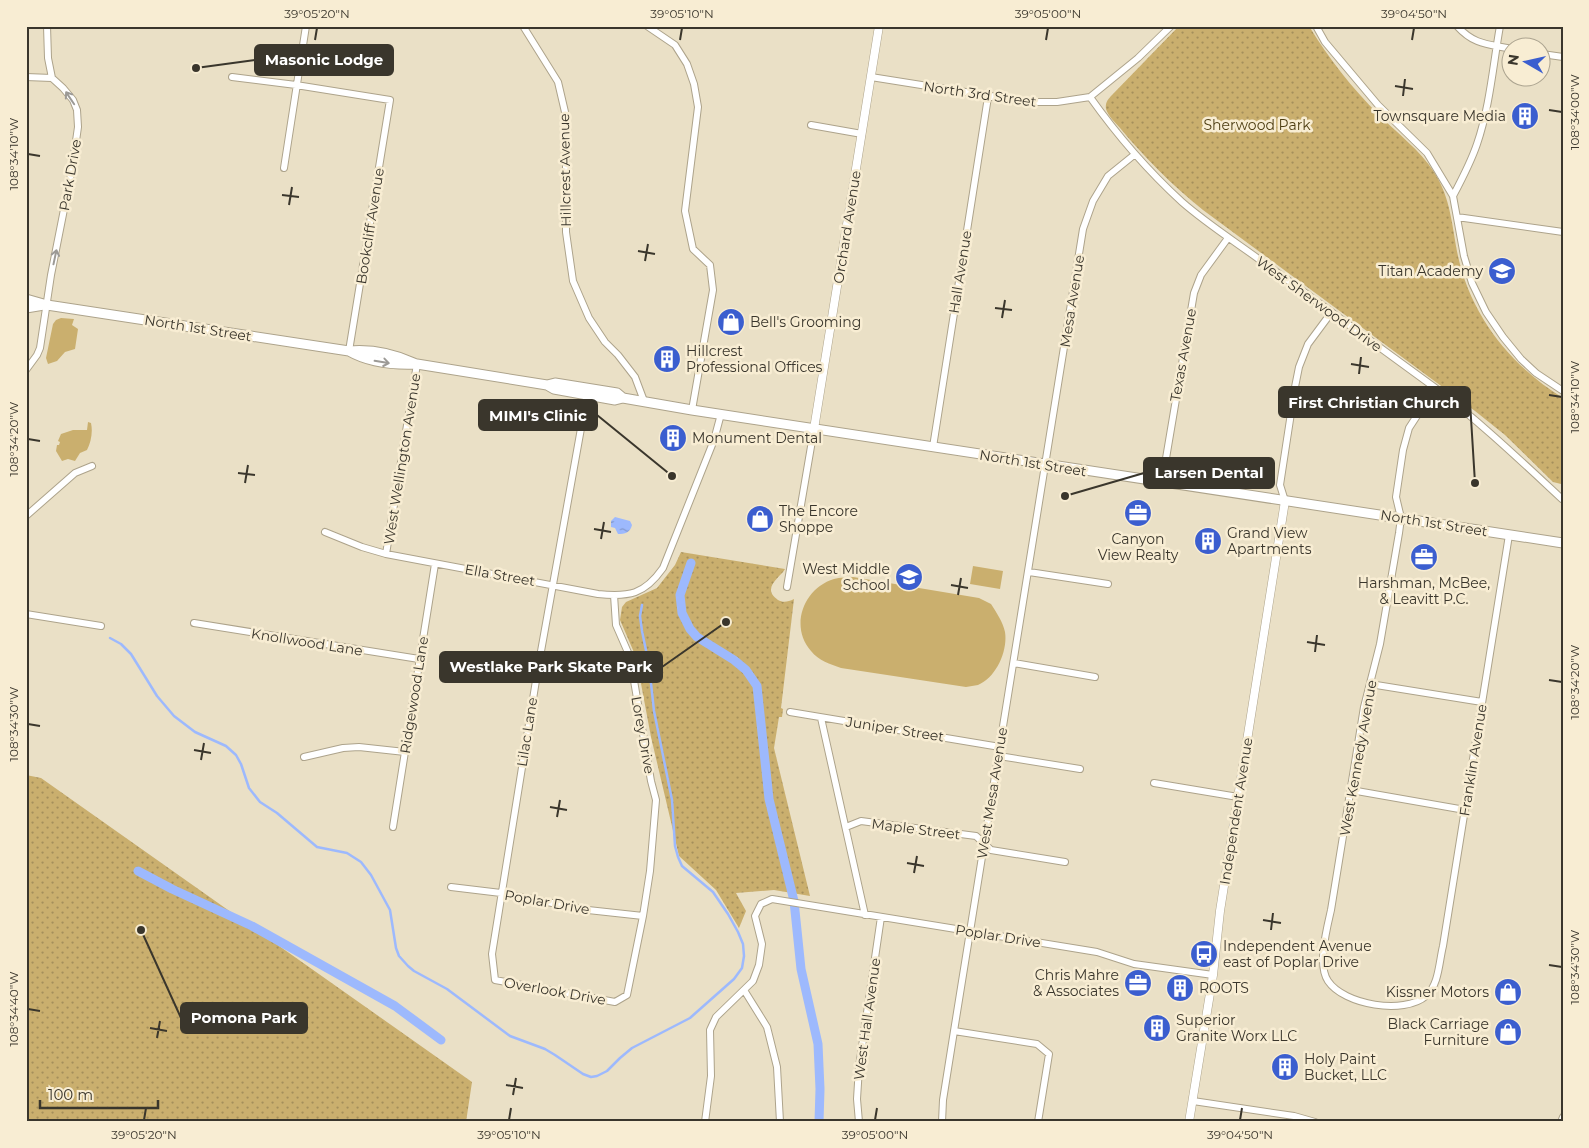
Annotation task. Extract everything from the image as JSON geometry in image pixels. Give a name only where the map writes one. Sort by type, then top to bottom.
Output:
[{"type":"main road","name":"North 1st Street","points":[[26,298],[47,305],[349,352],[363,350],[400,356],[417,364],[547,385],[554,389],[587,396],[615,400],[623,398],[644,401],[1046,465],[1563,543]]},
{"type":"main road","name":"North 1st Street","points":[[26,308],[47,305]]},
{"type":"main road","name":"North 1st Street","points":[[547,385],[555,383],[618,393],[623,398]]},
{"type":"street","points":[[26,77],[52,78],[48,58],[47,26]]},
{"type":"street","points":[[284,168],[306,26]]},
{"type":"street","name":"Hillcrest Avenue","points":[[522,26],[558,82],[562,97],[565,112],[566,145],[566,232],[573,281],[589,318],[605,342],[635,377],[644,401]]},
{"type":"street","points":[[647,26],[675,45],[687,64],[694,84],[698,108],[684,211],[692,249],[710,265],[712,290],[692,410]]},
{"type":"street","name":"Orchard Avenue","points":[[814,429],[879,26]]},
{"type":"street","points":[[1090,97],[1138,58],[1171,26]]},
{"type":"street","points":[[1316,26],[1325,42],[1378,105],[1427,152],[1454,196],[1464,256],[1472,283],[1486,312],[1521,359],[1536,373],[1563,391]]},
{"type":"street","points":[[1457,26],[1465,35],[1477,42],[1502,47]]},
{"type":"street","points":[[1454,196],[1477,143],[1485,114],[1500,26]]},
{"type":"street","points":[[232,76],[296,85]]},
{"type":"street","name":"North 3rd Street","points":[[871,77],[1028,102],[1057,102],[1090,97]]},
{"type":"street","name":"Park Drive","points":[[26,370],[40,348],[78,127],[77,110],[73,100],[52,78]]},
{"type":"street","name":"Bookcliff Avenue","points":[[296,85],[390,100],[349,352]]},
{"type":"street","name":"Hall Avenue","points":[[933,447],[988,96]]},
{"type":"street","name":"West Sherwood Drive","points":[[1090,97],[1134,155],[1182,202],[1228,238],[1435,388],[1495,436],[1562,499]]},
{"type":"street","points":[[811,125],[862,134]]},
{"type":"street","name":"Mesa Avenue","points":[[1046,465],[1083,229],[1093,200],[1108,176],[1134,155]]},
{"type":"street","points":[[1458,217],[1563,232]]},
{"type":"street","name":"Texas Avenue","points":[[1162,482],[1194,293],[1201,275],[1228,238]]},
{"type":"street","points":[[1285,501],[1280,485],[1299,367],[1308,344],[1331,313]]},
{"type":"street","name":"West Wellington Avenue","points":[[386,554],[417,364]]},
{"type":"street","name":"West Kennedy Avenue","points":[[1435,388],[1409,428],[1403,450],[1396,497],[1401,518],[1380,644],[1364,708],[1331,910],[1323,943],[1323,966],[1327,980],[1339,992],[1361,1001],[1387,1006],[1414,1004],[1426,995],[1435,984]]},
{"type":"street","name":"Lilac Lane","points":[[495,980],[492,954],[501,893],[552,584],[587,396]]},
{"type":"street","points":[[614,595],[626,595],[650,584],[663,568],[714,440],[721,414]]},
{"type":"street","points":[[787,587],[814,429]]},
{"type":"street","name":"West Mesa Avenue","points":[[942,1122],[943,1100],[1046,465]]},
{"type":"street","points":[[26,516],[75,473],[92,466]]},
{"type":"street","name":"Independent Avenue","points":[[1189,1122],[1213,975],[1220,911],[1285,501]]},
{"type":"street","name":"Ella Street","points":[[325,532],[362,547],[386,554],[598,594],[614,595]]},
{"type":"street","name":"Franklin Avenue","points":[[1435,984],[1443,946],[1509,535]]},
{"type":"street","name":"Ridgewood Lane","points":[[393,827],[435,564]]},
{"type":"street","points":[[1029,572],[1108,584]]},
{"type":"street","name":"Lorey Drive","points":[[614,595],[616,625],[630,657],[651,781],[656,800],[650,871],[627,995],[615,1002]]},
{"type":"street","points":[[26,614],[101,626]]},
{"type":"street","name":"Knollwood Lane","points":[[194,623],[420,659]]},
{"type":"street","points":[[1014,663],[1094,677]]},
{"type":"street","points":[[1370,684],[1482,702]]},
{"type":"street","name":"Juniper Street","points":[[790,712],[1000,747]]},
{"type":"street","points":[[821,718],[865,915]]},
{"type":"street","points":[[304,757],[343,748],[360,747],[405,752]]},
{"type":"street","points":[[999,756],[1080,769]]},
{"type":"street","points":[[1154,783],[1238,797]]},
{"type":"street","points":[[1351,790],[1465,810]]},
{"type":"street","name":"Maple Street","points":[[846,827],[861,822],[976,836],[991,850],[1065,862]]},
{"type":"street","name":"Poplar Drive","points":[[451,887],[501,893],[588,910],[643,916]]},
{"type":"street","name":"Poplar Drive","points":[[744,990],[753,981],[759,965],[762,944],[755,916],[762,904],[772,899],[1097,952],[1134,964],[1213,975]]},
{"type":"street","name":"West Hall Avenue","points":[[859,1122],[857,1099],[859,1067],[881,918]]},
{"type":"street","name":"Overlook Drive","points":[[495,980],[615,1002]]},
{"type":"street","points":[[705,1122],[711,1076],[710,1030],[716,1016],[744,990],[767,1027],[777,1067],[780,1122]]},
{"type":"street","points":[[954,1031],[1037,1044],[1049,1054],[1038,1122]]},
{"type":"street","points":[[1193,1101],[1294,1116],[1315,1122]]},
{"type":"street","points":[[1561,1122],[1563,1117]]},
{"type":"green space","name":"Sherwood Park","points":[[1179,26],[1309,26],[1341,73],[1359,94],[1422,156],[1434,172],[1444,192],[1464,278],[1483,319],[1510,355],[1526,371],[1563,398],[1563,482],[1561,484],[1553,482],[1505,435],[1475,411],[1203,210],[1139,150],[1112,119],[1106,109],[1108,100]]},
{"type":"green space","points":[[61,318],[74,319],[72,325],[78,329],[75,349],[65,352],[57,361],[48,364],[46,358],[53,324]]},
{"type":"green space","points":[[88,422],[91,423],[92,433],[87,450],[80,453],[75,461],[68,459],[62,461],[56,451],[61,434],[73,430],[87,430]]},
{"type":"green space","points":[[681,552],[785,569],[774,583],[771,591],[773,596],[780,601],[786,602],[794,599],[781,708],[783,709],[782,717],[779,717],[774,748],[810,896],[774,890],[736,893],[746,911],[739,928],[716,890],[679,856],[651,737],[636,657],[620,620],[622,607],[626,602],[657,588],[675,565]]},
{"type":"green space","points":[[973,566],[1003,571],[1000,589],[970,584]]},
{"type":"green space","points":[[853,577],[979,598],[991,604],[1005,632],[1003,655],[995,670],[978,685],[966,687],[841,668],[821,660],[804,641],[801,630],[803,609],[808,599],[823,584],[836,578]]},
{"type":"green space","points":[[26,775],[41,778],[472,1082],[466,1122],[26,1122]]},
{"type":"water","points":[[615,517],[630,521],[632,525],[629,531],[618,534],[615,528],[611,527],[611,521]]},
{"type":"waterway","points":[[691,563],[680,595],[682,613],[690,629],[697,637],[734,660],[746,670],[757,686],[769,799],[794,901],[801,969],[818,1044],[819,1122]]},
{"type":"waterway","points":[[110,638],[121,644],[131,654],[157,696],[174,716],[195,732],[226,746],[236,755],[249,788],[260,802],[277,813],[317,847],[347,853],[361,862],[371,875],[390,910],[396,948],[399,956],[408,966],[447,989],[510,1036],[545,1049],[583,1074],[591,1077],[607,1071],[632,1048],[690,1018],[734,979],[742,968],[744,956],[743,944],[728,914],[713,892],[682,866],[678,857],[675,846],[672,800],[654,711],[649,665],[642,631],[640,616],[642,605]]},
{"type":"waterway","points":[[138,871],[252,926],[395,1006],[441,1040]]},
{"type":"place","name":"Masonic Lodge","points":[[196,68]]},
{"type":"place","name":"Townsquare Media","points":[[1525,116]]},
{"type":"place","name":"Titan Academy","points":[[1502,271]]},
{"type":"place","name":"Bell's Grooming","points":[[731,322]]},
{"type":"place","name":"Hillcrest Professional Offices","points":[[667,359]]},
{"type":"place","name":"Monument Dental","points":[[673,438]]},
{"type":"place","name":"MIMI's Clinic","points":[[672,476]]},
{"type":"place","name":"First Christian Church","points":[[1475,483]]},
{"type":"place","name":"Larsen Dental","points":[[1065,496]]},
{"type":"place","name":"Canyon View Realty","points":[[1138,513]]},
{"type":"place","name":"The Encore Shoppe","points":[[760,519]]},
{"type":"place","name":"Grand View Apartments","points":[[1208,541]]},
{"type":"place","name":"Harshman, McBee, & Leavitt P.C.","points":[[1424,557]]},
{"type":"place","name":"West Middle School","points":[[909,577]]},
{"type":"place","name":"Westlake Park Skate Park","points":[[726,622]]},
{"type":"place","name":"Pomona Park","points":[[141,930]]},
{"type":"place","name":"Independent Avenue east of Poplar Drive","points":[[1204,954]]},
{"type":"place","name":"Chris Mahre & Associates","points":[[1138,983]]},
{"type":"place","name":"ROOTS","points":[[1180,988]]},
{"type":"place","name":"Kissner Motors","points":[[1508,992]]},
{"type":"place","name":"Superior Granite Worx LLC","points":[[1157,1028]]},
{"type":"place","name":"Black Carriage Furniture","points":[[1508,1032]]},
{"type":"place","name":"Holy Paint Bucket, LLC","points":[[1285,1067]]}]
